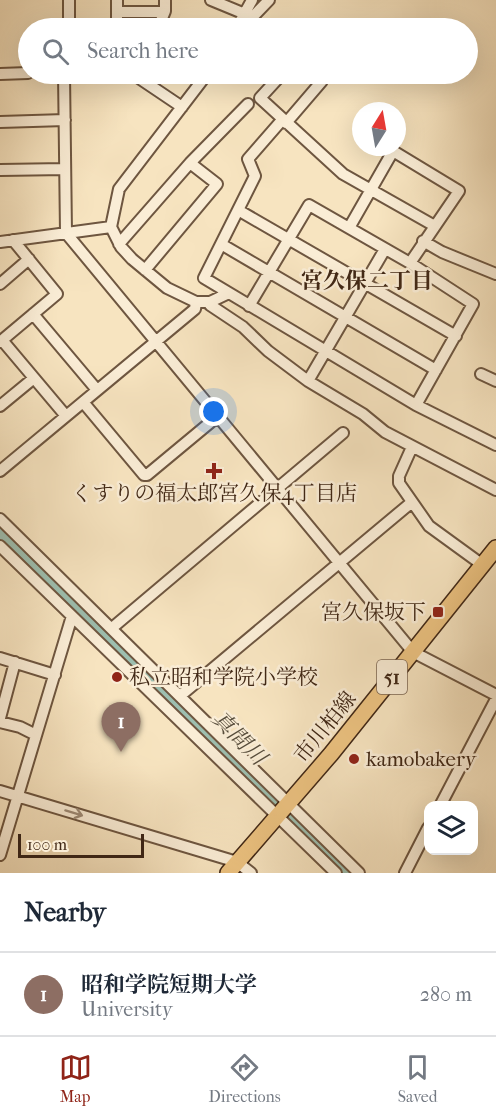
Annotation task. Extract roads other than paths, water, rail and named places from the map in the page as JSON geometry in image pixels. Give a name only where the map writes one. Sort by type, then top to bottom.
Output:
[{"type":"main road","name":"市川柏線","points":[[232,868],[495,551]]},
{"type":"street","points":[[69,0],[69,18]]},
{"type":"street","points":[[117,0],[117,18]]},
{"type":"street","points":[[162,18],[165,0]]},
{"type":"street","points":[[243,18],[252,0]]},
{"type":"street","points":[[250,18],[270,0]]},
{"type":"street","points":[[216,1],[245,14]]},
{"type":"street","points":[[117,12],[164,12]]},
{"type":"street","points":[[0,74],[18,73]]},
{"type":"street","points":[[64,84],[66,233],[413,652],[496,697],[443,801]]},
{"type":"street","points":[[152,84],[182,107]]},
{"type":"street","points":[[199,84],[119,189],[111,227],[119,244],[145,270],[168,288],[196,302],[210,302],[229,293]]},
{"type":"street","points":[[273,84],[260,98],[343,174],[433,225]]},
{"type":"street","points":[[319,84],[248,159],[255,176],[204,278],[416,405],[496,445]]},
{"type":"street","points":[[119,244],[190,163],[248,104]]},
{"type":"street","points":[[0,122],[65,120]]},
{"type":"street","points":[[349,228],[393,151],[459,190],[433,225],[410,263]]},
{"type":"street","points":[[145,270],[217,184],[190,163]]},
{"type":"street","points":[[0,170],[65,169]]},
{"type":"street","points":[[249,306],[309,205],[410,263],[473,304],[416,405]]},
{"type":"street","points":[[238,210],[456,336]]},
{"type":"street","points":[[0,242],[111,227]]},
{"type":"street","points":[[13,240],[57,294],[1,341],[66,416]]},
{"type":"street","points":[[423,241],[442,252],[496,274]]},
{"type":"street","points":[[221,244],[436,370]]},
{"type":"street","points":[[308,381],[385,249]]},
{"type":"street","points":[[0,284],[29,259]]},
{"type":"street","points":[[0,471],[195,309],[196,302]]},
{"type":"street","points":[[210,302],[210,305],[243,327],[268,351],[308,381],[412,447],[496,490]]},
{"type":"street","points":[[33,314],[97,390]]},
{"type":"street","points":[[481,374],[496,381]]},
{"type":"street","points":[[0,406],[34,378]]},
{"type":"street","points":[[83,402],[144,475],[147,475],[218,416]]},
{"type":"street","points":[[112,628],[343,433]]},
{"type":"street","points":[[412,447],[399,476],[399,483],[429,526],[484,566]]},
{"type":"street","points":[[180,696],[412,502]]},
{"type":"street","points":[[0,519],[180,696],[282,808],[336,873]]},
{"type":"street","points":[[0,546],[72,616],[282,808],[359,873]]},
{"type":"street","points":[[0,855],[72,616]]},
{"type":"street","points":[[0,658],[55,675]]},
{"type":"street","points":[[15,663],[0,720],[36,735]]},
{"type":"street","points":[[0,791],[252,873]]},
{"type":"street","points":[[405,873],[424,837]]},
{"type":"waterway","name":"真間川","points":[[0,533],[345,873]]},
{"type":"place","name":"くすりの福太郎宮久保4丁目店","points":[[214,471]]},
{"type":"place","name":"宮久保坂下","points":[[438,612]]},
{"type":"place","name":"私立昭和学院小学校","points":[[117,677]]},
{"type":"place","name":"昭和学院短期大学","points":[[121,752]]},
{"type":"place","name":"kamobakery","points":[[354,759]]},
{"type":"district","name":"宮久保二丁目","points":[[367,281]]}]
